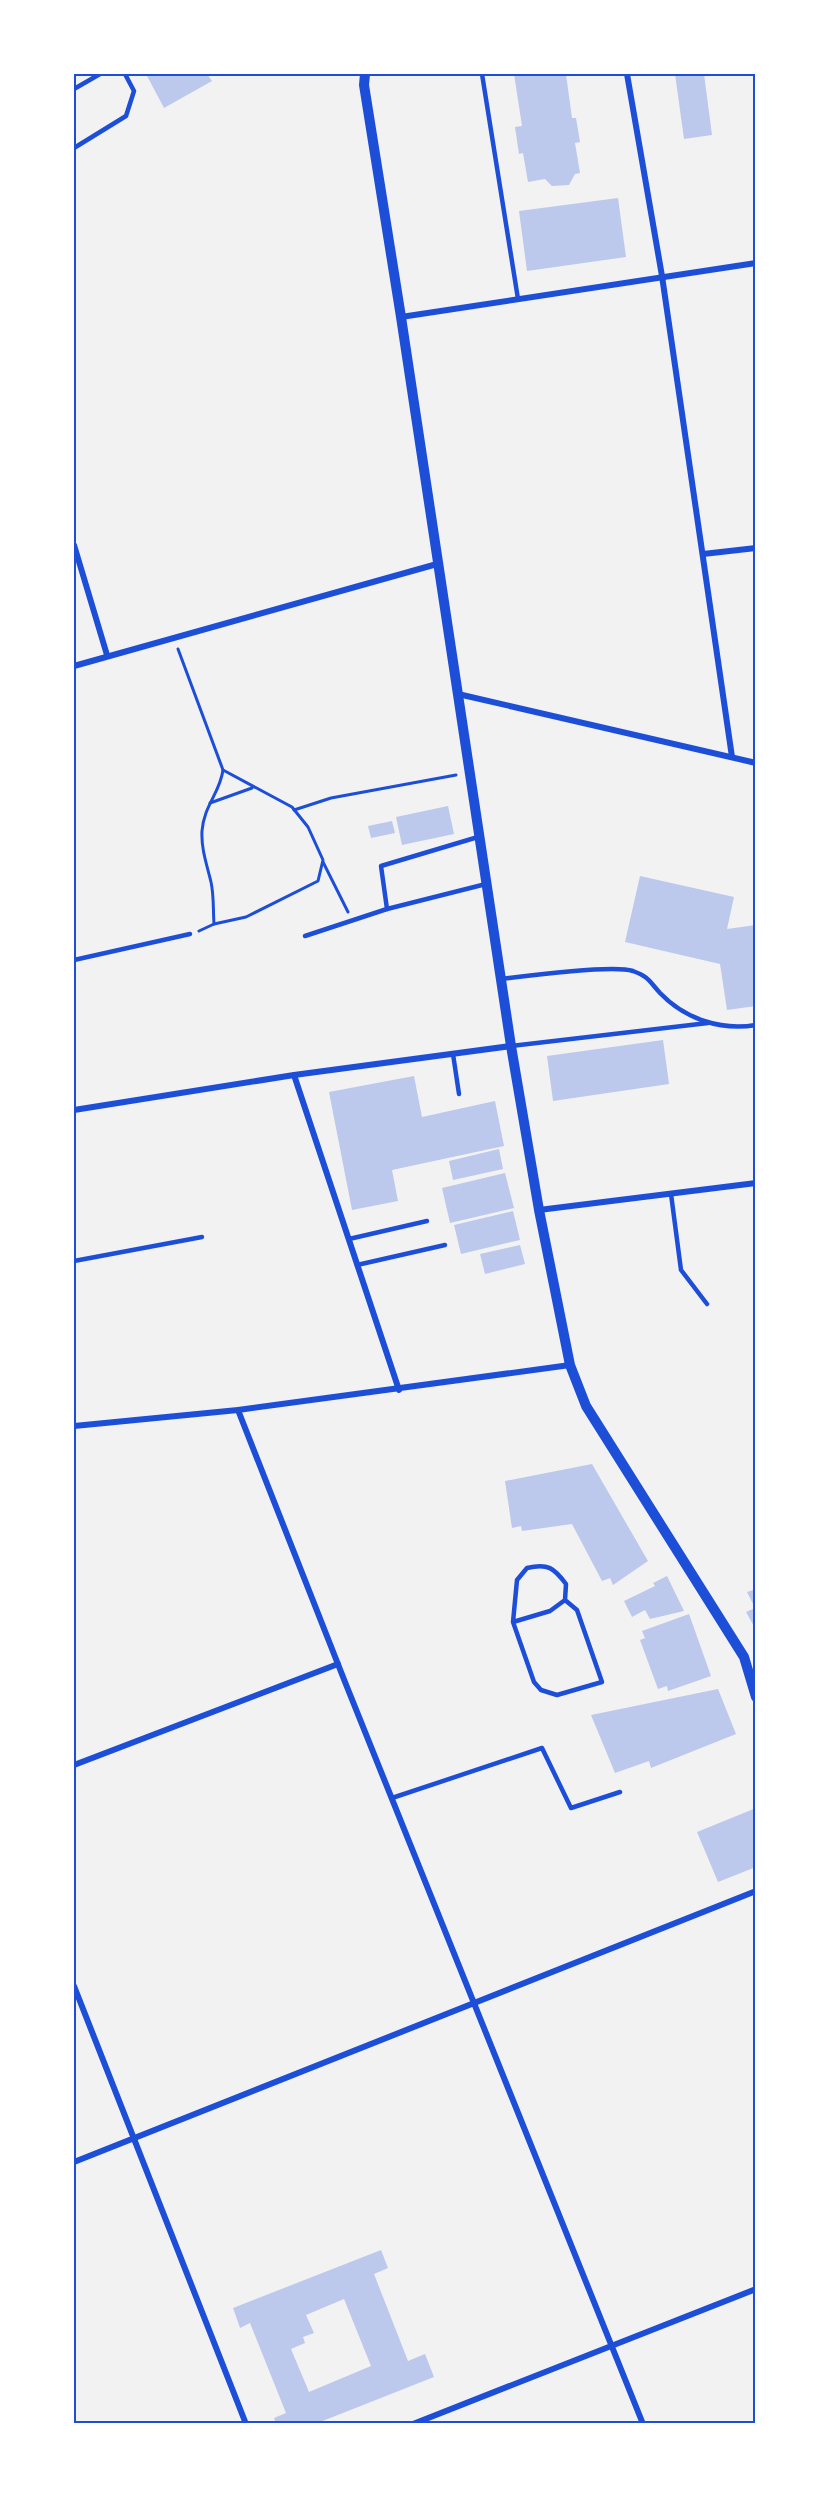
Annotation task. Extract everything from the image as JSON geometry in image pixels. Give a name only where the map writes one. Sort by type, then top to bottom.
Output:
[{"type":"street","points":[[365,74],[364,85],[511,1046],[539,1210],[570,1365],[586,1406],[744,1657],[756,1697]]},
{"type":"street","points":[[627,74],[662,276],[732,757]]},
{"type":"street","points":[[401,317],[756,262]]},
{"type":"street","points":[[74,545],[107,655]]},
{"type":"street","points":[[703,554],[756,548]]},
{"type":"street","points":[[74,666],[173,636],[437,564]]},
{"type":"street","points":[[458,694],[756,763]]},
{"type":"street","points":[[74,1110],[511,1046]]},
{"type":"street","points":[[294,1076],[399,1390]]},
{"type":"street","points":[[539,1210],[756,1183]]},
{"type":"street","points":[[74,1426],[238,1410],[399,1390],[570,1365]]},
{"type":"street","points":[[238,1410],[643,2424]]},
{"type":"street","points":[[744,1657],[756,1655]]},
{"type":"street","points":[[744,1657],[756,1667]]},
{"type":"street","points":[[74,1766],[338,1664]]},
{"type":"street","points":[[74,2162],[756,1890]]},
{"type":"street","points":[[74,1986],[246,2424]]},
{"type":"street","points":[[412,2424],[756,2289]]},
{"type":"lane","points":[[74,89],[100,74]]},
{"type":"lane","points":[[74,148],[126,116],[134,91],[125,74]]},
{"type":"lane","points":[[482,74],[518,299]]},
{"type":"lane","points":[[387,909],[381,866],[479,836]]},
{"type":"lane","points":[[305,936],[387,909],[486,884]]},
{"type":"lane","points":[[74,960],[190,934]]},
{"type":"lane","points":[[501,979],[594,970],[630,970],[651,979],[660,992],[676,1006],[710,1023],[736,1028],[756,1025]]},
{"type":"lane","points":[[511,1046],[710,1023]]},
{"type":"lane","points":[[453,1054],[459,1094]]},
{"type":"lane","points":[[671,1194],[681,1270],[707,1304]]},
{"type":"lane","points":[[349,1239],[427,1221]]},
{"type":"lane","points":[[74,1261],[202,1237]]},
{"type":"lane","points":[[357,1265],[445,1245]]},
{"type":"lane","points":[[542,1565],[557,1572],[566,1584],[565,1600],[577,1610],[603,1682],[557,1695],[541,1690],[534,1682],[513,1622],[517,1580],[527,1568],[542,1565]]},
{"type":"lane","points":[[513,1622],[550,1611],[565,1600]]},
{"type":"lane","points":[[392,1798],[542,1748],[571,1808],[620,1792]]},
{"type":"path","points":[[173,636],[223,770],[221,782],[205,810],[202,833],[205,862],[211,883],[214,924]]},
{"type":"path","points":[[223,770],[294,810],[308,827],[352,920]]},
{"type":"path","points":[[294,810],[332,798],[469,772]]},
{"type":"path","points":[[209,804],[253,788]]},
{"type":"path","points":[[190,934],[214,924],[246,917],[318,881],[323,860]]},
{"type":"building","points":[[146,74],[207,74],[212,81],[164,108]]},
{"type":"building","points":[[514,74],[566,74],[572,118],[576,118],[580,142],[575,143],[580,173],[575,174],[569,185],[552,186],[545,179],[528,182],[523,153],[519,154],[515,127],[522,126]]},
{"type":"building","points":[[675,74],[704,74],[712,135],[684,139]]},
{"type":"building","points":[[618,198],[626,257],[527,271],[519,211]]},
{"type":"building","points":[[448,806],[454,834],[402,845],[396,817]]},
{"type":"building","points":[[392,821],[395,833],[371,838],[368,826]]},
{"type":"building","points":[[640,876],[734,897],[727,929],[756,925],[756,1006],[727,1010],[720,964],[625,942]]},
{"type":"building","points":[[663,1040],[669,1084],[553,1101],[547,1056]]},
{"type":"building","points":[[414,1076],[422,1117],[495,1101],[504,1146],[392,1170],[398,1201],[352,1210],[329,1092]]},
{"type":"building","points":[[499,1149],[503,1169],[453,1180],[449,1161]]},
{"type":"building","points":[[505,1173],[514,1208],[450,1223],[442,1188]]},
{"type":"building","points":[[513,1211],[520,1240],[461,1254],[454,1225]]},
{"type":"building","points":[[520,1245],[525,1264],[485,1274],[480,1254]]},
{"type":"building","points":[[592,1464],[648,1561],[613,1585],[610,1578],[602,1581],[572,1524],[522,1531],[521,1526],[512,1528],[505,1481]]},
{"type":"building","points":[[667,1576],[684,1611],[650,1619],[645,1610],[632,1617],[624,1601],[655,1586],[653,1583]]},
{"type":"building","points":[[756,1589],[756,1630],[746,1612],[755,1608],[747,1592]]},
{"type":"building","points":[[689,1614],[711,1676],[668,1691],[667,1686],[658,1689],[640,1640],[645,1638],[642,1631]]},
{"type":"building","points":[[718,1689],[736,1734],[651,1768],[649,1761],[615,1773],[591,1715]]},
{"type":"building","points":[[756,1808],[756,1867],[718,1882],[697,1832]]},
{"type":"building","points":[[381,2250],[388,2268],[374,2274],[408,2361],[425,2354],[434,2377],[315,2424],[276,2424],[274,2418],[286,2413],[250,2323],[240,2328],[233,2308]],"holes":[[[344,2299],[371,2366],[309,2392],[291,2349],[305,2343],[303,2337],[314,2333],[306,2315]]]}]
